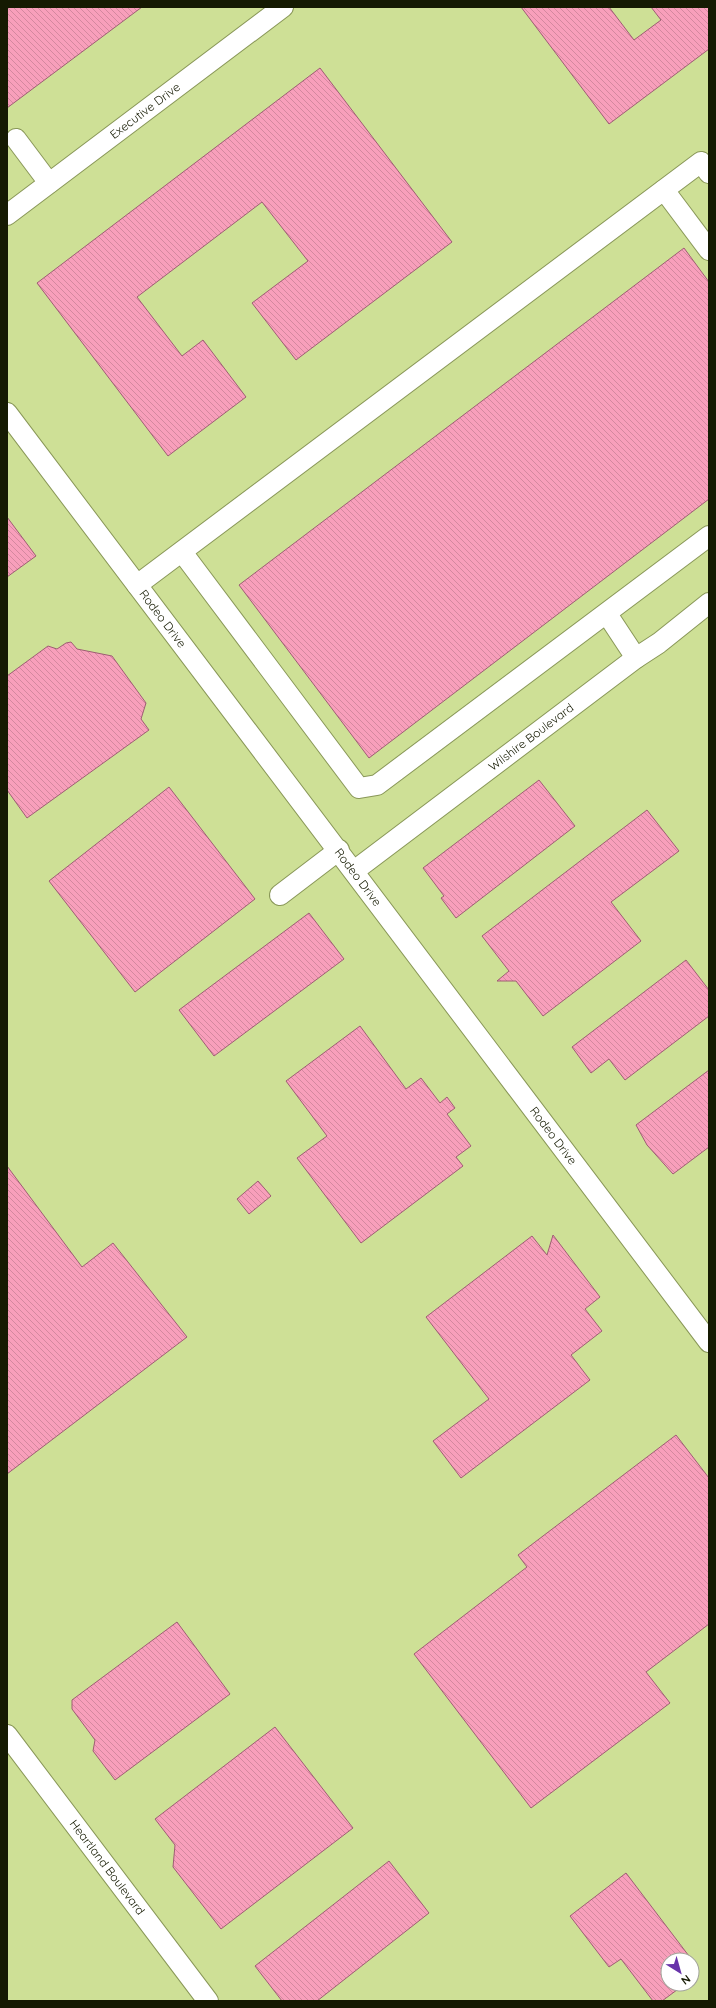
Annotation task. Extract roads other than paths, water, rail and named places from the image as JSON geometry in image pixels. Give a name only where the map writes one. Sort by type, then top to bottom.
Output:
[{"type":"street","name":"Executive Drive","points":[[7,214],[283,7]]},
{"type":"street","points":[[16,139],[49,183]]},
{"type":"street","points":[[137,585],[701,162],[709,173]]},
{"type":"street","points":[[664,190],[709,250]]},
{"type":"street","name":"Rodeo Drive","points":[[7,413],[339,850],[500,1068],[709,1342]]},
{"type":"street","points":[[182,552],[359,788],[377,785],[709,536]]},
{"type":"street","name":"Wilshire Boulevard","points":[[354,870],[636,658],[659,643],[709,603]]},
{"type":"street","points":[[607,614],[636,658]]},
{"type":"street","points":[[280,895],[339,850]]},
{"type":"street","name":"Heartland Boulevard","points":[[7,1735],[208,2001]]}]
